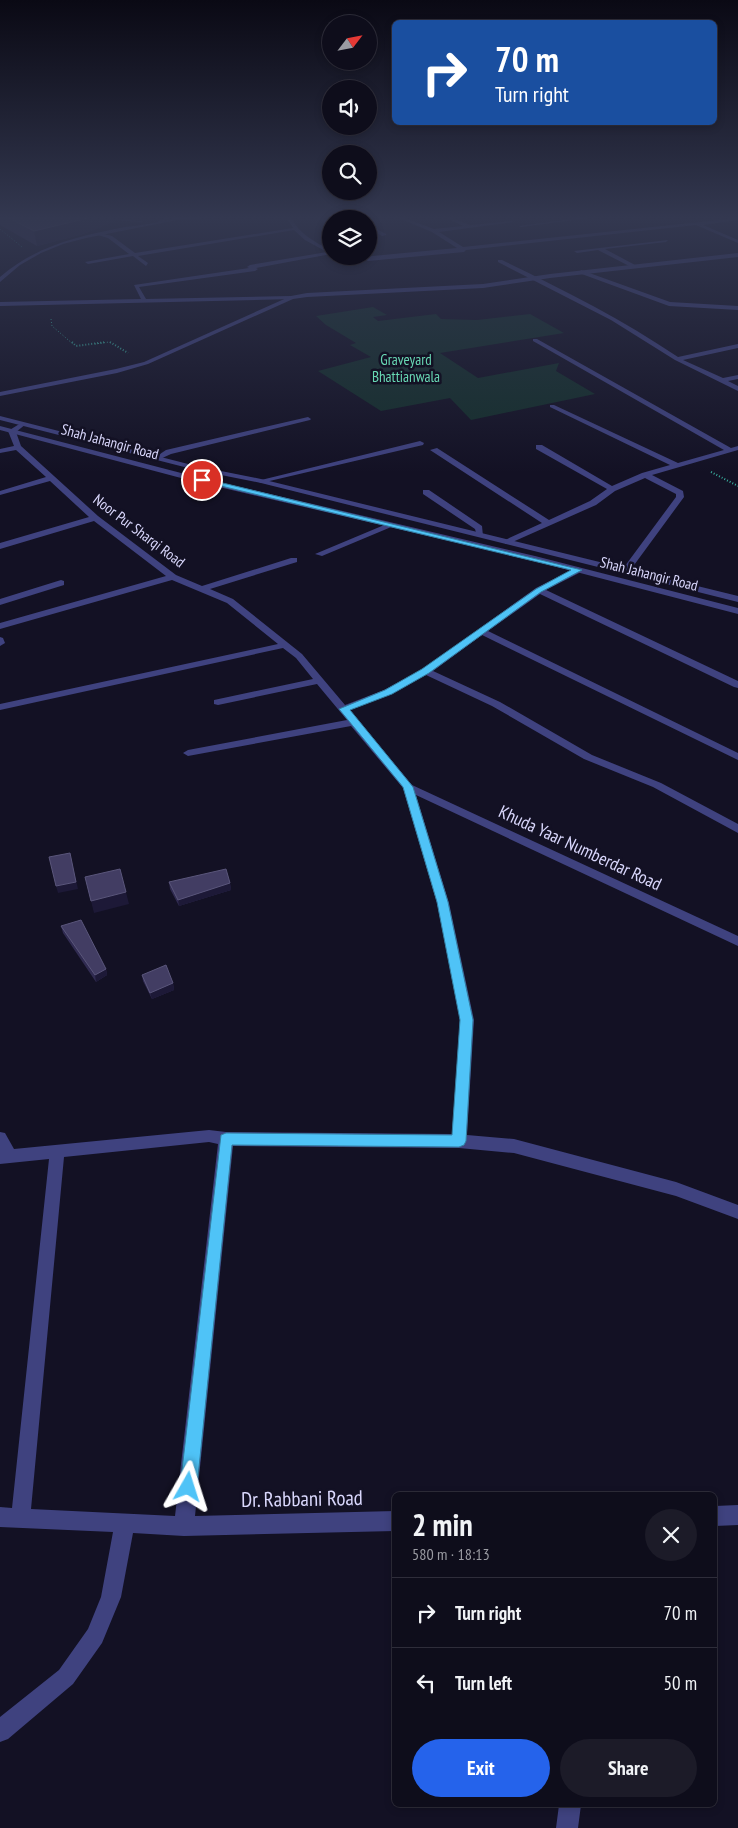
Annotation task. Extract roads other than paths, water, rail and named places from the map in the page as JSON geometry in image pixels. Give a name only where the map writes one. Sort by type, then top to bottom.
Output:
[{"type":"street","points":[[0,304],[25,303]]},
{"type":"street","points":[[0,394],[117,371],[146,363],[279,303]]},
{"type":"street","points":[[587,303],[649,339],[677,359],[738,389]]},
{"type":"street","points":[[667,303],[738,308]]},
{"type":"street","points":[[535,340],[729,450]]},
{"type":"street","points":[[677,359],[738,346]]},
{"type":"street","points":[[722,380],[738,377]]},
{"type":"street","points":[[552,406],[678,466]]},
{"type":"street","name":"Shah Jahangir Road","points":[[0,418],[158,458],[480,534],[738,599]]},
{"type":"street","points":[[158,458],[168,452],[308,419]]},
{"type":"street","points":[[12,431],[23,424]]},
{"type":"street","name":"Shah Jahangir Road","points":[[0,428],[184,476],[738,610]]},
{"type":"street","name":"Noor Pur Sharqi Road","points":[[12,431],[18,447],[95,518],[173,577],[230,601],[299,656],[408,787]]},
{"type":"street","points":[[261,482],[420,443]]},
{"type":"street","points":[[0,451],[18,447]]},
{"type":"street","points":[[539,447],[612,489]]},
{"type":"street","points":[[508,542],[593,504],[612,489],[644,475],[738,448]]},
{"type":"street","points":[[434,450],[549,524]]},
{"type":"street","points":[[626,570],[680,497],[680,493],[644,475]]},
{"type":"street","points":[[0,493],[52,478]]},
{"type":"street","points":[[426,492],[479,528],[480,534]]},
{"type":"street","points":[[0,546],[95,518]]},
{"type":"street","points":[[319,554],[392,525]]},
{"type":"street","points":[[201,589],[294,560]]},
{"type":"street","points":[[344,709],[388,692],[426,671],[480,631],[509,614],[539,590],[578,570]]},
{"type":"street","points":[[0,626],[173,577]]},
{"type":"street","points":[[0,602],[61,583]]},
{"type":"street","points":[[539,590],[738,685]]},
{"type":"street","points":[[480,631],[738,757]]},
{"type":"street","points":[[0,707],[285,645]]},
{"type":"street","points":[[426,671],[496,704],[588,757],[657,785],[738,829]]},
{"type":"street","points":[[218,702],[320,680]]},
{"type":"street","points":[[188,753],[355,722]]},
{"type":"street","points":[[408,787],[443,902],[466,1020],[459,1141]]},
{"type":"street","name":"Khuda Yaar Numberdar Road","points":[[408,787],[738,941]]},
{"type":"street","points":[[0,1138],[5,1157],[209,1136],[226,1139],[459,1141],[514,1146],[676,1189],[738,1212]]},
{"type":"street","points":[[184,1526],[226,1139]]},
{"type":"street","points":[[21,1518],[57,1152]]},
{"type":"street","points":[[717,1516],[738,1516]]},
{"type":"street","name":"Dr. Rabbani Road","points":[[0,1517],[184,1526],[392,1521]]},
{"type":"street","points":[[0,1731],[66,1677],[96,1636],[111,1597],[125,1522]]},
{"type":"street","points":[[566,1828],[570,1807]]},
{"type":"park label","name":"Graveyard Bhattianwala","points":[[406,368]]}]
